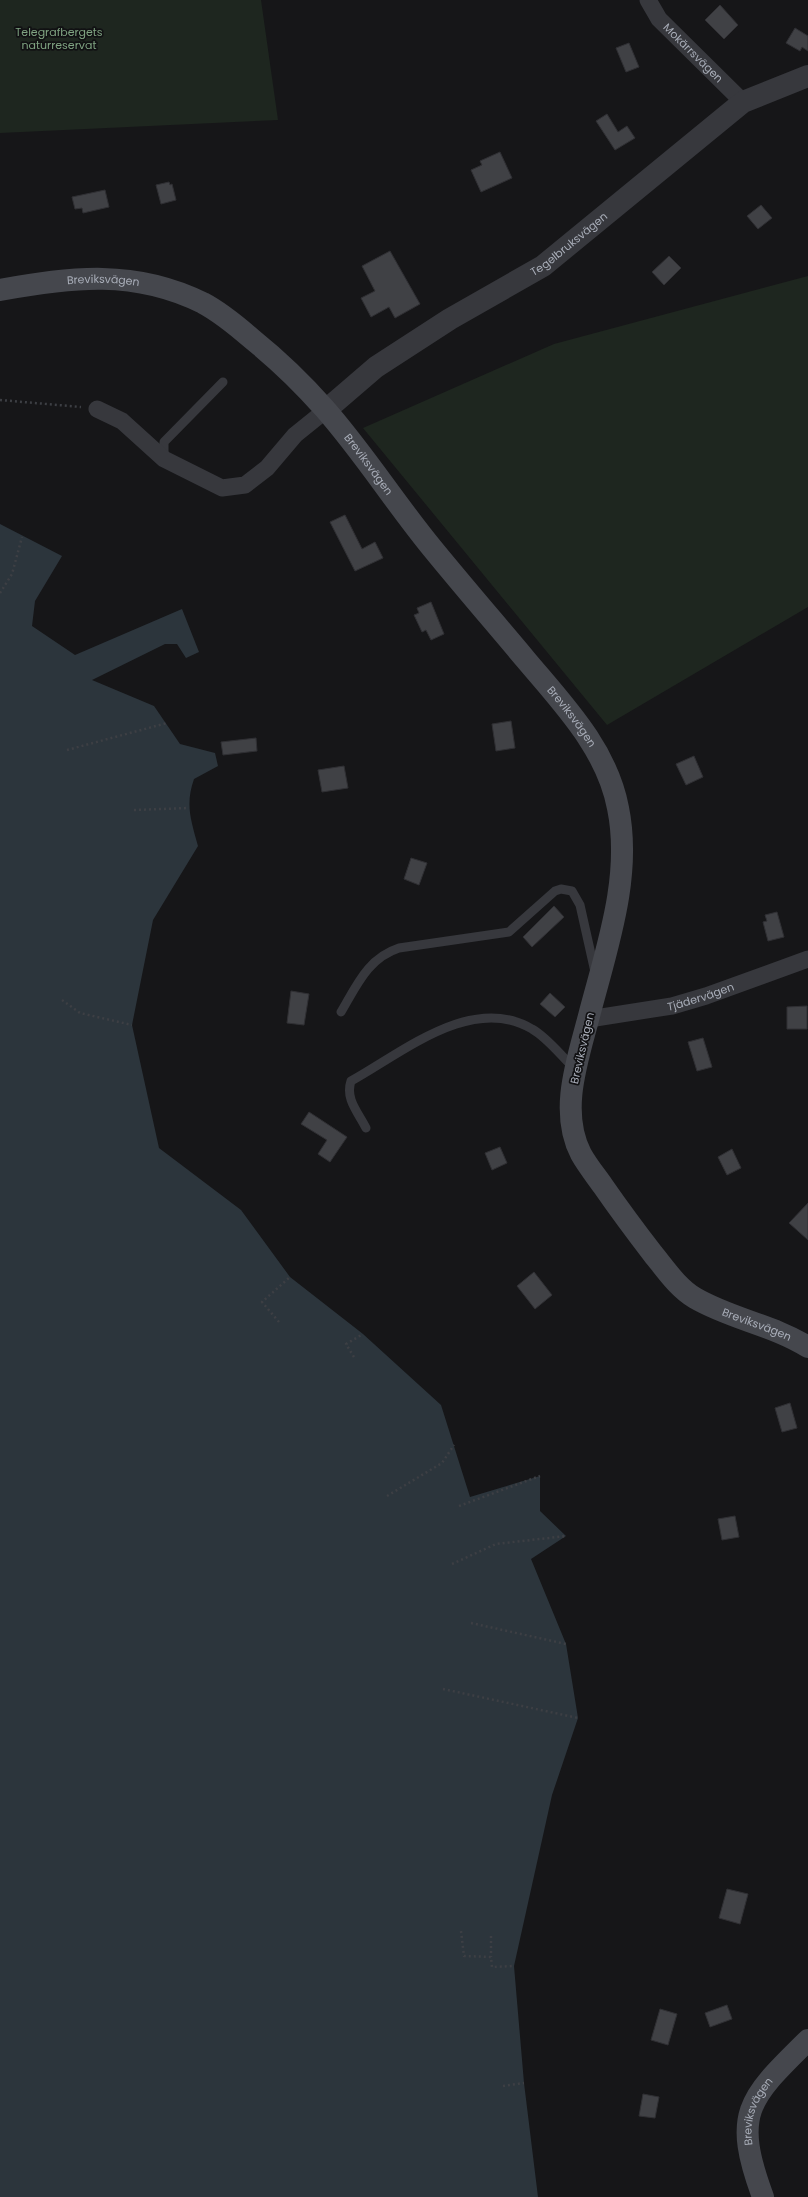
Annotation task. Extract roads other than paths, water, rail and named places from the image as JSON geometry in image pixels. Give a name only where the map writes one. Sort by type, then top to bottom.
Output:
[{"type":"main road","name":"Breviksvägen","points":[[0,290],[76,278],[104,277],[133,280],[172,291],[205,304],[246,333],[281,362],[326,410],[429,544],[582,726],[610,780],[618,808],[623,851],[613,922],[576,1070],[571,1112],[574,1134],[581,1154],[621,1212],[673,1279],[695,1298],[780,1333],[808,1347]]},
{"type":"main road","name":"Breviksvägen","points":[[763,2197],[753,2170],[747,2140],[749,2112],[762,2087],[808,2040]]},
{"type":"street","name":"Mokärrsvägen","points":[[648,0],[659,19],[743,102]]},
{"type":"street","name":"Tegelbruksvägen","points":[[326,410],[376,367],[450,319],[543,266],[743,102],[808,76]]},
{"type":"street","points":[[97,409],[122,421],[164,459],[222,488],[245,485],[267,468],[295,435],[326,410]]},
{"type":"street","name":"Tjädervägen","points":[[589,1019],[672,1006],[706,996],[808,959]]},
{"type":"lane","points":[[164,459],[164,442],[223,382]]},
{"type":"lane","points":[[341,1012],[366,970],[378,957],[399,948],[509,932],[550,894],[561,889],[572,891],[580,905],[597,985]]},
{"type":"lane","points":[[366,1128],[349,1098],[348,1090],[351,1081],[441,1029],[483,1017],[496,1017],[512,1020],[533,1029],[576,1070]]},
{"type":"park label","name":"Telegrafbergets naturreservat","points":[[59,38]]}]
